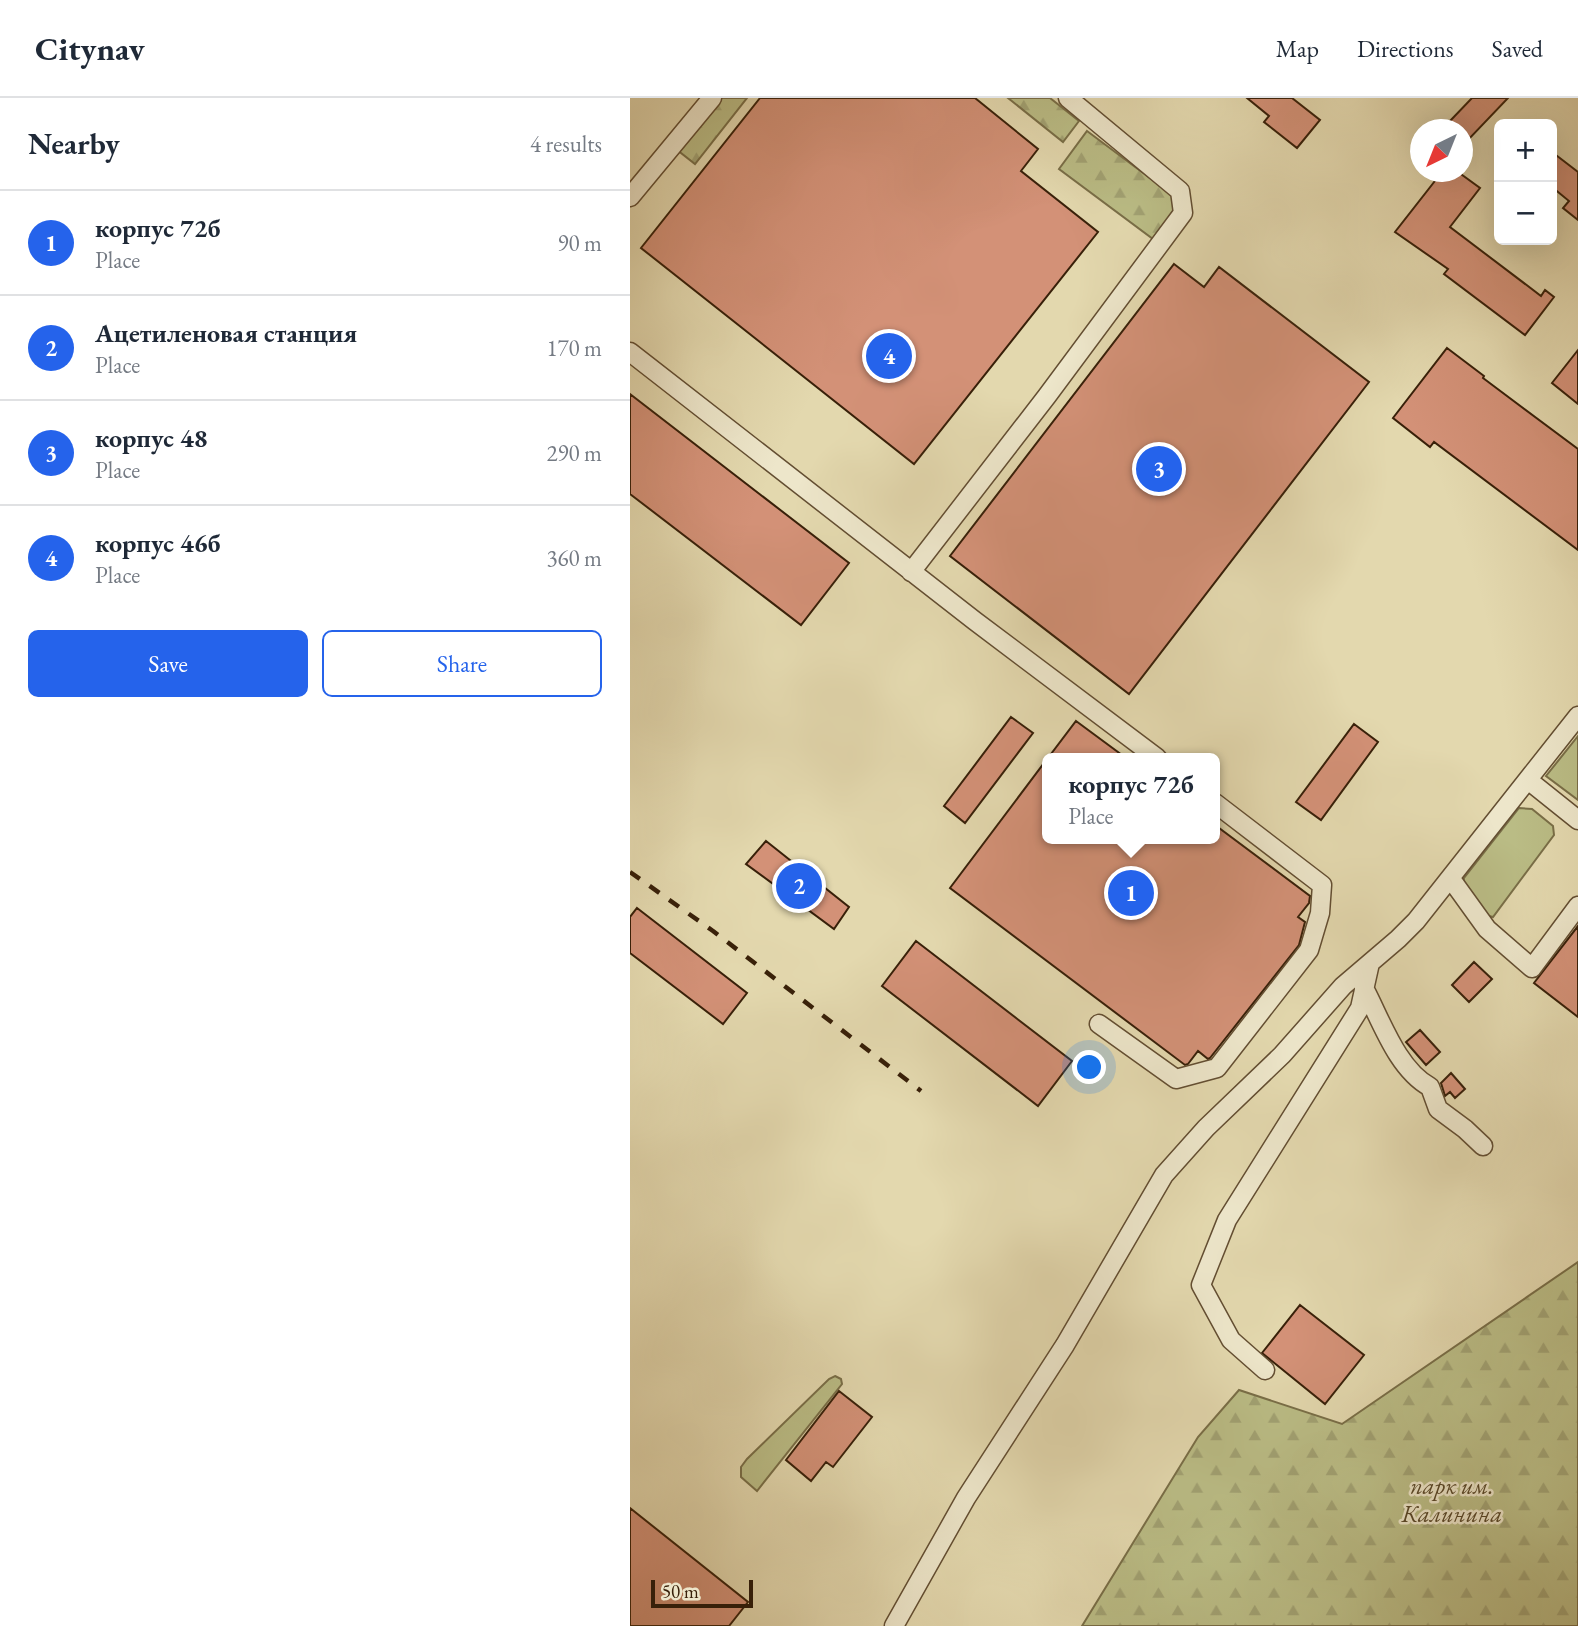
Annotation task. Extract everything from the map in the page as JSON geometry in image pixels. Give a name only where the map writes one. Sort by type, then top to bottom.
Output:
[{"type":"street","points":[[630,197],[712,98]]},
{"type":"street","points":[[911,572],[1183,213],[1180,191],[1068,98]]},
{"type":"street","points":[[630,352],[911,572],[1150,753]]},
{"type":"street","points":[[894,1626],[967,1498],[1065,1345],[1164,1175],[1206,1128],[1282,1055],[1343,986],[1398,939],[1451,879],[1578,716]]},
{"type":"street","points":[[1528,780],[1578,820]]},
{"type":"street","points":[[1099,1024],[1176,1079],[1217,1068],[1309,950],[1320,913],[1322,885],[1220,807]]},
{"type":"street","points":[[1451,879],[1488,929],[1532,968],[1578,906]]},
{"type":"street","points":[[1265,1370],[1231,1340],[1201,1285],[1227,1220],[1360,1007],[1370,963]]},
{"type":"street","points":[[1364,988],[1401,1062],[1422,1083],[1430,1087],[1438,1109],[1483,1146]]},
{"type":"green space","points":[[716,98],[747,98],[695,164],[676,149]]},
{"type":"green space","points":[[1008,98],[1050,98],[1079,121],[1063,142]]},
{"type":"green space","points":[[1087,131],[1174,196],[1177,206],[1153,239],[1059,169]]},
{"type":"green space","points":[[1578,736],[1578,800],[1546,776]]},
{"type":"green space","points":[[1519,808],[1532,809],[1553,826],[1554,835],[1493,917],[1481,914],[1463,883],[1464,878]]},
{"type":"green space","name":"парк им. Калинина","points":[[1578,1262],[1578,1626],[1082,1626],[1198,1437],[1239,1390],[1342,1424]]},
{"type":"green space","points":[[835,1376],[841,1379],[842,1384],[757,1491],[741,1477],[741,1467]]},
{"type":"building","points":[[760,98],[975,98],[1038,149],[1021,171],[1098,232],[914,464],[641,248]]},
{"type":"building","points":[[1247,98],[1292,98],[1320,120],[1297,148],[1264,122],[1269,116]]},
{"type":"building","points":[[1472,98],[1508,98],[1473,135],[1473,119],[1452,119]]},
{"type":"building","points":[[1557,156],[1578,172],[1578,220],[1563,208],[1569,201],[1557,191]]},
{"type":"building","points":[[1434,182],[1472,182],[1480,188],[1450,227],[1541,296],[1545,290],[1554,297],[1525,335],[1444,274],[1448,269],[1395,232]]},
{"type":"building","points":[[1174,264],[1204,287],[1219,267],[1369,382],[1129,694],[950,556]]},
{"type":"building","points":[[1447,348],[1578,449],[1578,550],[1434,442],[1430,447],[1393,418]]},
{"type":"building","points":[[1578,350],[1578,404],[1552,383]]},
{"type":"building","points":[[630,394],[849,563],[801,625],[630,494]]},
{"type":"building","points":[[1011,717],[1033,733],[965,823],[944,806]]},
{"type":"building","points":[[1076,721],[1119,753],[1052,753]]},
{"type":"building","points":[[1354,724],[1378,742],[1321,820],[1296,802]]},
{"type":"building","points":[[1042,766],[1042,844],[1220,844],[1220,829],[1310,896],[1309,903],[1298,917],[1305,922],[1299,945],[1210,1058],[1198,1051],[1185,1065],[950,888]]},
{"type":"building","points":[[766,841],[849,907],[834,929],[746,864]]},
{"type":"building","points":[[637,908],[747,993],[723,1024],[630,953],[630,917]]},
{"type":"building","points":[[1578,926],[1578,1017],[1534,983]]},
{"type":"building","points":[[916,941],[1072,1061],[1038,1106],[882,986]]},
{"type":"building","points":[[1474,962],[1492,979],[1469,1002],[1452,985]]},
{"type":"building","points":[[1420,1030],[1440,1052],[1426,1065],[1406,1042]]},
{"type":"building","points":[[1451,1073],[1465,1089],[1455,1098],[1450,1092],[1445,1096],[1441,1083]]},
{"type":"building","points":[[1300,1305],[1364,1355],[1325,1404],[1262,1353]]},
{"type":"building","points":[[839,1391],[872,1417],[833,1467],[826,1462],[811,1481],[786,1460]]},
{"type":"building","points":[[630,1508],[748,1602],[729,1626],[630,1626]]},
{"type":"railway","points":[[630,872],[713,931],[921,1091]]},
{"type":"place","name":"корпус 46б","points":[[889,356]]},
{"type":"place","name":"корпус 48","points":[[1159,469]]},
{"type":"place","name":"Ацетиленовая станция","points":[[799,886]]},
{"type":"place","name":"корпус 72б","points":[[1131,893]]}]
